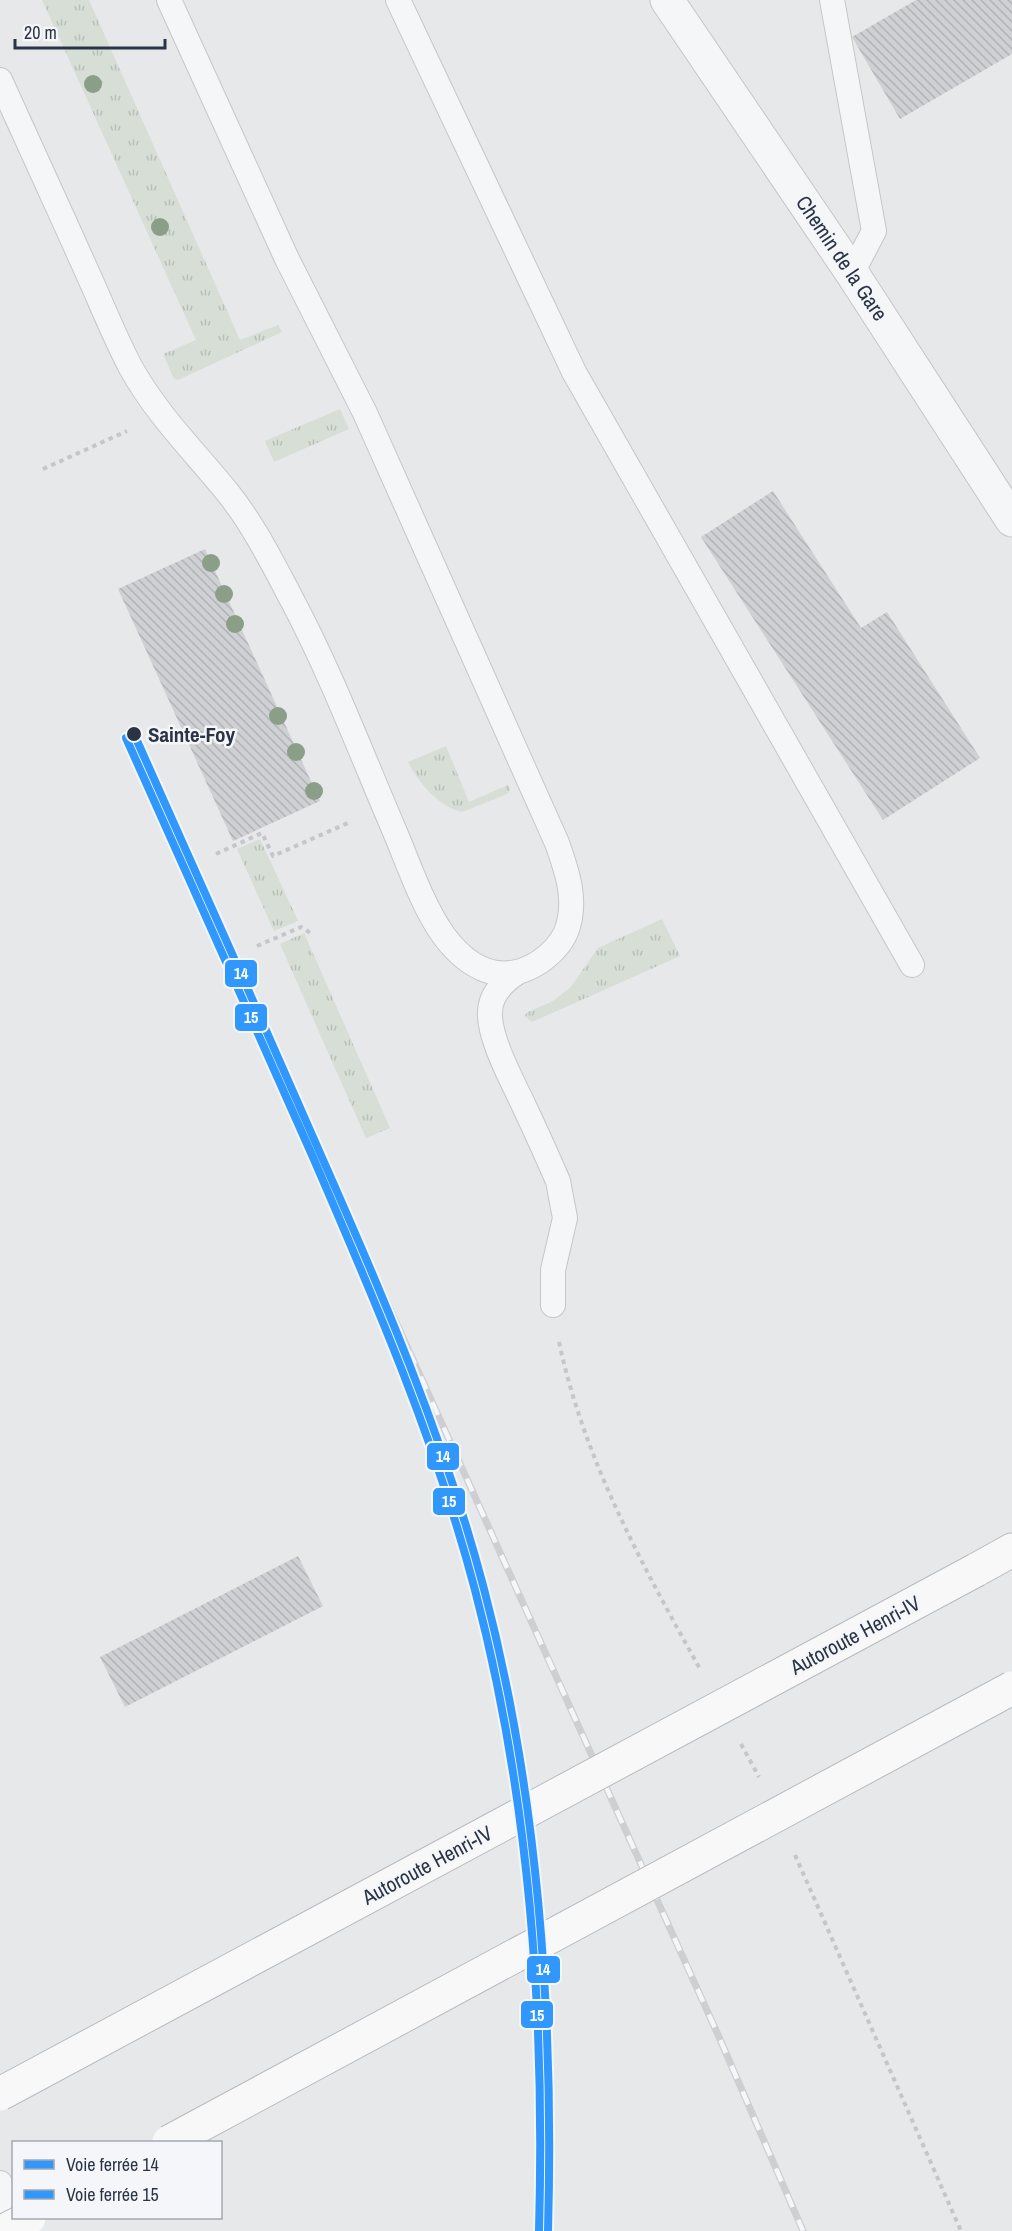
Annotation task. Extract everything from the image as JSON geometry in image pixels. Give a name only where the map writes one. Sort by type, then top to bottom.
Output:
[{"type":"highway","name":"Autoroute Henri-IV","points":[[0,2094],[1012,1550]]},
{"type":"highway","points":[[171,2141],[1012,1688]]},
{"type":"highway","points":[[4,2231],[25,2219]]},
{"type":"street","name":"Chemin de la Gare","points":[[667,0],[852,273],[1012,520]]},
{"type":"lane","points":[[0,80],[131,368],[161,416],[229,495],[253,529],[291,598],[317,650],[418,885],[443,934],[466,960],[488,972],[503,974],[532,967],[550,955],[567,930],[571,910],[571,890],[557,843],[366,413],[287,260],[169,0]]},
{"type":"lane","points":[[398,0],[574,372],[912,965]]},
{"type":"lane","points":[[832,0],[874,231],[852,273]]},
{"type":"lane","points":[[518,972],[500,986],[493,998],[490,1011],[492,1029],[502,1057],[558,1181],[562,1198],[565,1218],[553,1270],[553,1305]]},
{"type":"lane","points":[[0,2183],[11,2231]]},
{"type":"path","points":[[43,469],[161,416]]},
{"type":"path","points":[[216,854],[262,833],[273,856],[384,807]]},
{"type":"path","points":[[257,946],[301,927],[312,934]]},
{"type":"path","points":[[553,1305],[567,1383],[590,1450],[639,1559],[701,1672]]},
{"type":"path","points":[[735,1734],[764,1785]]},
{"type":"path","points":[[793,1850],[961,2231]]},
{"type":"green space","points":[[42,0],[89,0],[240,340],[278,325],[282,332],[178,380],[174,379],[163,354],[196,340]]},
{"type":"green space","points":[[340,409],[349,429],[274,462],[265,441]]},
{"type":"green space","points":[[446,746],[469,802],[508,785],[510,790],[507,794],[462,812],[445,805],[423,785],[408,762]]},
{"type":"green space","points":[[260,839],[298,921],[274,931],[237,849]]},
{"type":"green space","points":[[662,919],[680,956],[532,1022],[524,1016],[553,1001],[570,988],[598,948]]},
{"type":"green space","points":[[304,933],[390,1128],[366,1138],[280,944]]},
{"type":"building","points":[[916,0],[1012,0],[1012,54],[900,119],[852,37]]},
{"type":"building","points":[[773,491],[861,628],[887,612],[980,758],[883,820],[701,537]]},
{"type":"building","points":[[205,549],[320,801],[233,841],[118,589]]},
{"type":"building","points":[[298,1556],[323,1606],[125,1707],[100,1657]]},
{"type":"railway","points":[[363,1249],[719,2037],[803,2231]]},
{"type":"rail line","name":"14","points":[[134,734],[389,1313],[451,1478],[484,1589],[503,1668],[518,1747],[539,1907],[548,2069],[548,2231]]},
{"type":"rail line","name":"15","points":[[126,738],[312,1155],[380,1315],[442,1479],[475,1590],[494,1669],[509,1748],[530,1908],[539,2069],[539,2231]]},
{"type":"place","name":"Sainte-Foy","points":[[134,734]]}]
